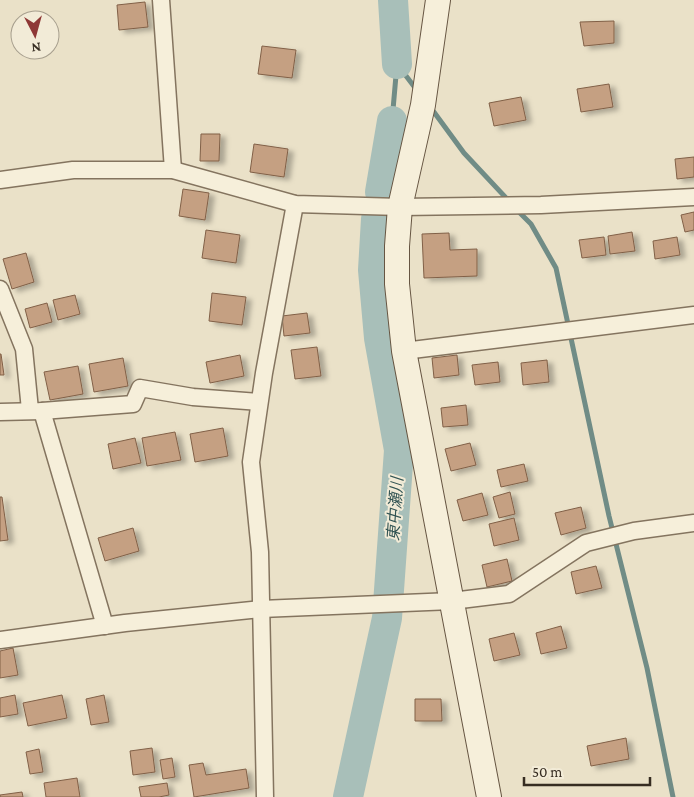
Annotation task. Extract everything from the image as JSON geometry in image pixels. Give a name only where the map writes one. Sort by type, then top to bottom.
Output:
[{"type":"street","points":[[160,0],[173,170]]},
{"type":"street","points":[[438,0],[425,95],[400,207],[397,284],[404,351],[489,797]]},
{"type":"street","points":[[0,180],[73,170],[173,170],[295,204],[400,207],[527,205],[694,197]]},
{"type":"street","points":[[265,797],[260,552],[251,462],[259,402],[295,204]]},
{"type":"street","points":[[0,289],[24,349],[36,411],[105,626]]},
{"type":"street","points":[[404,351],[694,315]]},
{"type":"street","points":[[0,412],[133,404],[140,388],[193,397],[259,402]]},
{"type":"street","points":[[0,640],[105,626],[261,609],[452,602],[509,594],[586,543],[634,531],[694,523]]},
{"type":"building","points":[[145,2],[148,27],[119,30],[117,5]]},
{"type":"building","points":[[614,21],[614,43],[584,46],[580,22]]},
{"type":"building","points":[[262,46],[296,50],[292,78],[258,74]]},
{"type":"building","points":[[609,84],[613,107],[581,112],[577,89]]},
{"type":"building","points":[[521,97],[526,120],[494,126],[489,103]]},
{"type":"building","points":[[201,134],[220,134],[219,161],[200,161]]},
{"type":"building","points":[[254,144],[288,149],[284,177],[250,172]]},
{"type":"building","points":[[694,157],[694,177],[677,179],[675,159]]},
{"type":"building","points":[[183,189],[209,193],[205,220],[179,216]]},
{"type":"building","points":[[694,212],[694,230],[685,232],[681,215]]},
{"type":"building","points":[[206,230],[240,235],[236,263],[202,258]]},
{"type":"building","points":[[632,232],[635,251],[610,254],[608,236]]},
{"type":"building","points":[[449,233],[450,250],[477,249],[477,276],[424,278],[422,234]]},
{"type":"building","points":[[604,237],[606,255],[582,258],[579,240]]},
{"type":"building","points":[[677,237],[680,255],[655,259],[653,241]]},
{"type":"building","points":[[26,253],[34,282],[12,289],[3,259]]},
{"type":"building","points":[[212,293],[246,297],[242,325],[209,321]]},
{"type":"building","points":[[75,295],[80,314],[58,320],[53,300]]},
{"type":"building","points":[[47,303],[52,322],[30,328],[25,309]]},
{"type":"building","points":[[307,313],[310,333],[284,336],[282,316]]},
{"type":"building","points":[[317,347],[321,376],[295,379],[291,350]]},
{"type":"building","points":[[1,354],[4,375],[0,375]]},
{"type":"building","points":[[240,355],[244,376],[210,383],[206,362]]},
{"type":"building","points":[[457,355],[459,375],[434,378],[432,358]]},
{"type":"building","points":[[123,358],[128,386],[94,392],[89,364]]},
{"type":"building","points":[[547,360],[549,382],[523,385],[521,363]]},
{"type":"building","points":[[498,362],[500,382],[475,385],[472,365]]},
{"type":"building","points":[[78,366],[83,394],[50,400],[44,372]]},
{"type":"building","points":[[466,405],[468,425],[443,427],[441,408]]},
{"type":"building","points":[[223,428],[228,456],[195,462],[190,434]]},
{"type":"building","points":[[175,432],[181,460],[147,466],[142,438]]},
{"type":"building","points":[[135,438],[141,463],[113,469],[108,444]]},
{"type":"building","points":[[470,443],[476,465],[451,471],[445,449]]},
{"type":"building","points":[[524,464],[528,481],[501,487],[497,470]]},
{"type":"building","points":[[510,492],[515,514],[499,518],[493,497]]},
{"type":"building","points":[[482,493],[488,515],[463,521],[457,500]]},
{"type":"building","points":[[0,497],[2,497],[8,540],[0,541]]},
{"type":"building","points":[[581,507],[586,528],[561,535],[555,513]]},
{"type":"building","points":[[514,518],[519,540],[494,546],[489,524]]},
{"type":"building","points":[[133,528],[139,551],[105,561],[98,538]]},
{"type":"building","points":[[507,559],[512,581],[487,587],[482,565]]},
{"type":"building","points":[[596,566],[602,588],[576,594],[571,572]]},
{"type":"building","points":[[561,626],[567,648],[541,654],[536,633]]},
{"type":"building","points":[[514,633],[520,655],[494,661],[489,639]]},
{"type":"building","points":[[13,648],[18,675],[0,678],[0,651]]},
{"type":"building","points":[[15,695],[18,714],[0,717],[0,698]]},
{"type":"building","points":[[62,695],[67,718],[28,726],[23,703]]},
{"type":"building","points":[[104,695],[109,722],[91,725],[86,699]]},
{"type":"building","points":[[415,699],[441,699],[442,721],[415,721]]},
{"type":"building","points":[[626,738],[629,759],[591,766],[587,746]]},
{"type":"building","points":[[152,748],[155,772],[133,775],[130,751]]},
{"type":"building","points":[[39,749],[43,772],[30,774],[26,752]]},
{"type":"building","points":[[172,758],[175,777],[163,779],[160,760]]},
{"type":"building","points":[[203,763],[206,775],[246,769],[249,788],[194,797],[189,765]]},
{"type":"building","points":[[77,778],[80,797],[46,797],[44,783]]},
{"type":"building","points":[[167,783],[169,795],[141,797],[139,787]]},
{"type":"building","points":[[22,792],[23,797],[0,797],[0,795]]},
{"type":"waterway","points":[[393,0],[397,64]]},
{"type":"waterway","points":[[392,121],[397,64],[416,89]]},
{"type":"waterway","points":[[431,108],[464,153],[509,201]]},
{"type":"waterway","name":"東中瀬川","points":[[380,192],[392,121]]},
{"type":"waterway","points":[[516,209],[531,224],[556,268],[609,516],[647,668],[673,797]]},
{"type":"waterway","name":"東中瀬川","points":[[348,797],[387,618],[399,450],[379,338],[373,270],[376,219]]}]
